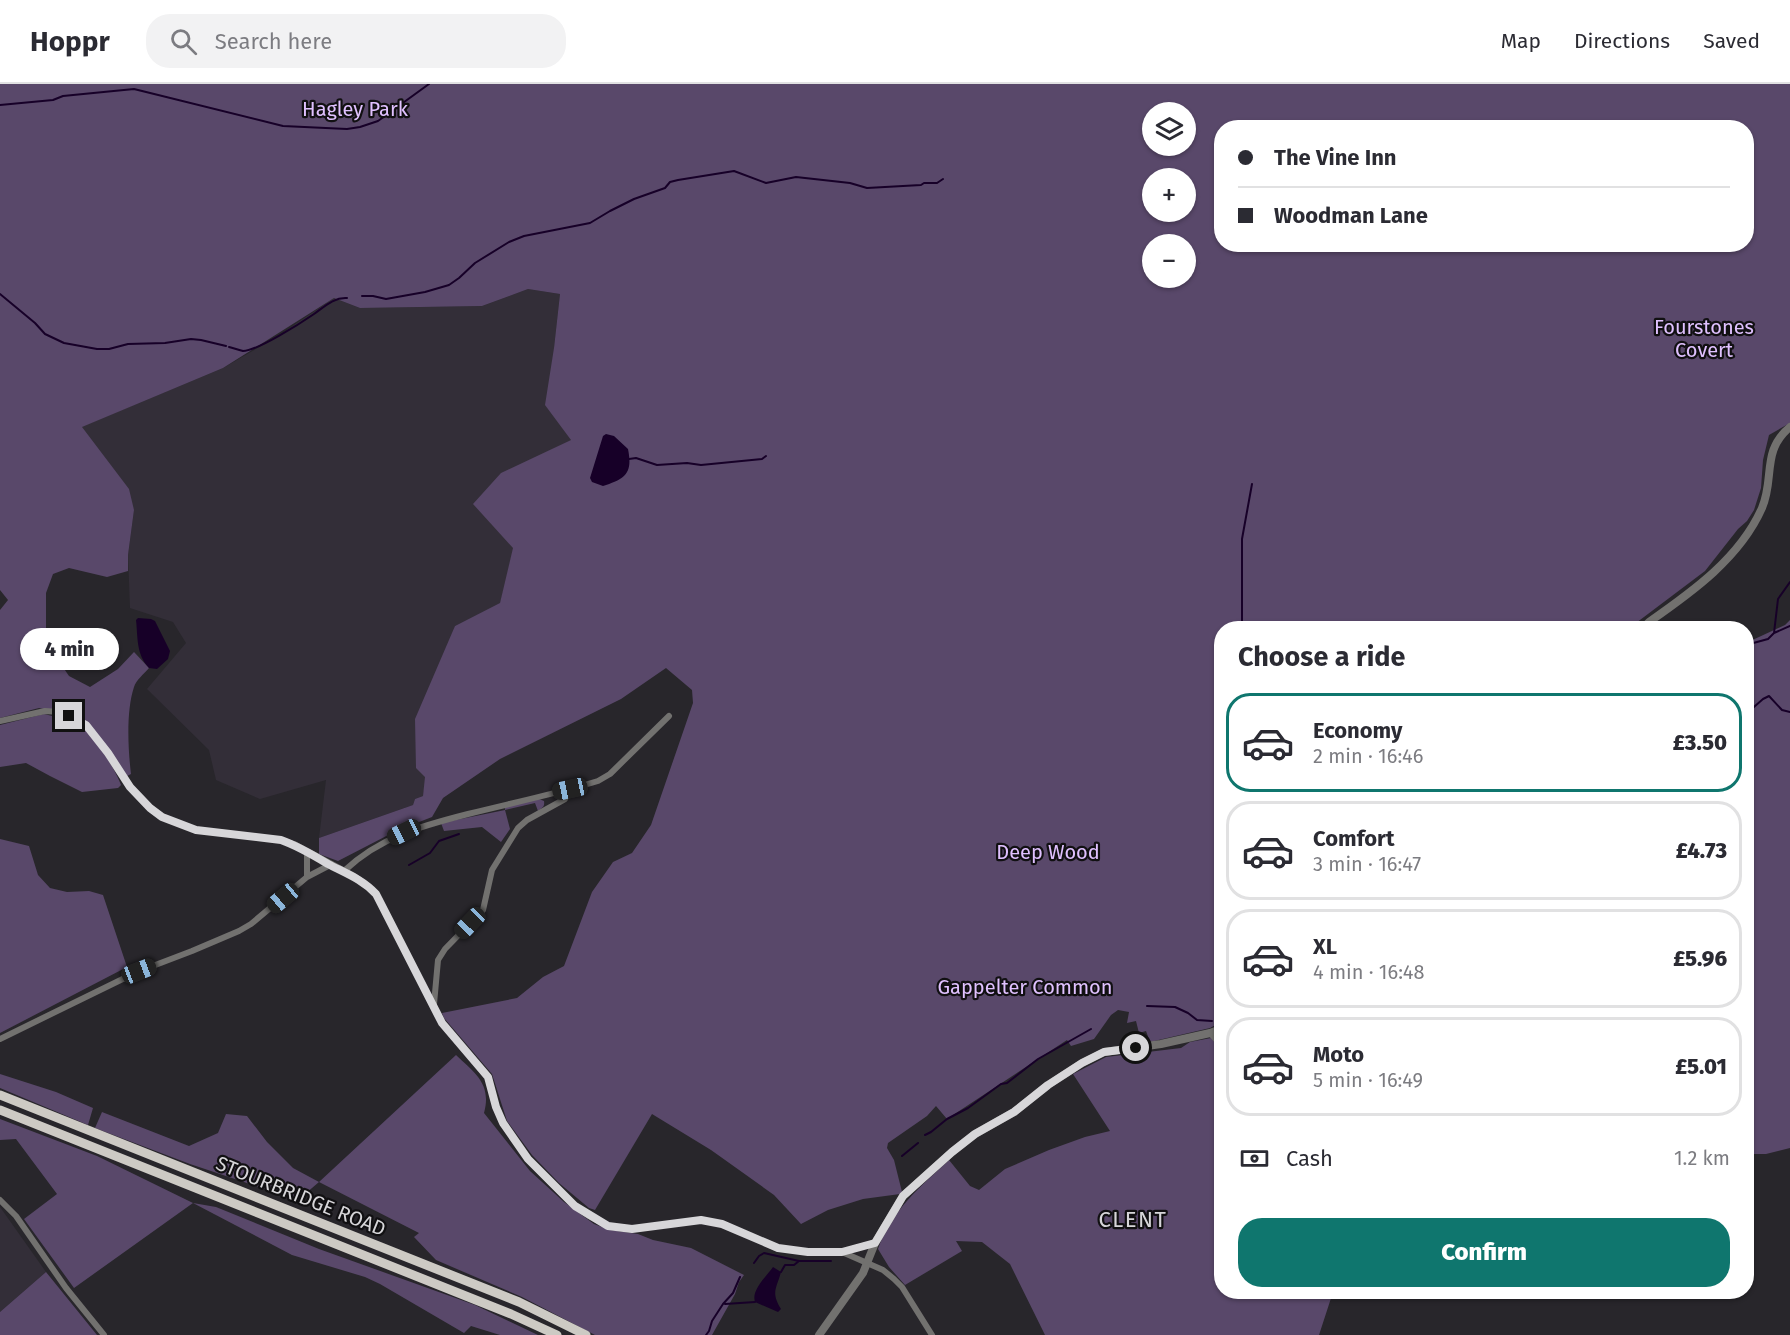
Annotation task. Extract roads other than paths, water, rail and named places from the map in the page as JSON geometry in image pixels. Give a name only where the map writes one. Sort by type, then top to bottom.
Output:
[{"type":"highway","name":"STOURBRIDGE ROAD","points":[[0,1095],[519,1302],[586,1335]]},
{"type":"highway","name":"STOURBRIDGE ROAD","points":[[0,1110],[500,1309],[557,1335]]},
{"type":"street","points":[[1652,621],[1706,580],[1745,536],[1764,505],[1773,448],[1790,427]]},
{"type":"street","points":[[0,721],[45,711],[59,712],[86,725],[130,787],[162,817],[196,830],[281,840],[307,851],[364,883],[376,894],[442,1023],[488,1077],[503,1123],[528,1159],[575,1206],[589,1216],[608,1226],[632,1229],[701,1220],[722,1224],[778,1248],[808,1252],[842,1252],[875,1243]]},
{"type":"street","points":[[344,871],[361,856],[418,827],[598,781],[610,774],[669,716]]},
{"type":"street","points":[[434,1004],[438,960],[445,949],[483,910],[492,870],[518,828],[527,820],[565,799],[570,789]]},
{"type":"street","points":[[544,795],[549,808]]},
{"type":"street","points":[[307,851],[307,877]]},
{"type":"street","points":[[0,1039],[132,974],[239,931],[307,877],[330,865]]},
{"type":"street","points":[[819,1335],[862,1273],[875,1243],[903,1196],[975,1134],[1014,1112],[1048,1085],[1082,1063],[1104,1052],[1161,1044],[1214,1032]]},
{"type":"street","points":[[1210,1033],[1214,1037]]},
{"type":"street","points":[[0,1200],[16,1216],[66,1287],[104,1335]]},
{"type":"street","points":[[842,1252],[883,1270],[902,1287],[932,1335]]},
{"type":"waterway","points":[[0,105],[134,89],[283,126],[347,129],[378,121],[429,84]]},
{"type":"waterway","points":[[362,296],[386,299],[449,285],[475,263],[509,242],[524,236],[590,223],[634,199],[665,188],[670,182],[678,180],[734,171],[766,183],[796,177],[850,183],[867,188],[921,185],[937,183],[943,179]]},
{"type":"waterway","points":[[0,294],[45,334],[64,343],[109,349],[128,344],[165,343],[191,339],[226,346]]},
{"type":"waterway","points":[[229,347],[243,351],[250,350],[290,330],[329,303],[347,298]]},
{"type":"waterway","points":[[629,459],[636,458],[657,465],[687,463],[701,465],[762,459],[766,456]]},
{"type":"waterway","points":[[1242,621],[1242,539],[1252,484]]},
{"type":"waterway","points":[[1774,633],[1778,599],[1790,582]]},
{"type":"waterway","points":[[1754,643],[1768,639],[1774,633],[1790,626]]},
{"type":"waterway","points":[[1754,707],[1769,696],[1782,710],[1790,712]]},
{"type":"waterway","points":[[409,865],[430,853],[439,841],[459,834]]},
{"type":"waterway","points":[[1147,1006],[1175,1007],[1197,1020],[1212,1021]]},
{"type":"waterway","points":[[925,1135],[1001,1084],[1007,1083],[1038,1059],[1091,1029]]},
{"type":"waterway","points":[[902,1156],[918,1143]]},
{"type":"waterway","points":[[754,1263],[764,1253],[799,1261],[831,1261]]},
{"type":"waterway","points":[[781,1272],[785,1265],[794,1265],[799,1261]]},
{"type":"waterway","points":[[706,1335],[712,1321],[733,1293],[740,1277]]},
{"type":"waterway","points":[[725,1304],[755,1302]]},
{"type":"district","name":"CLENT","points":[[1133,1219]]},
{"type":"park label","name":"Hagley Park","points":[[355,109]]},
{"type":"park label","name":"Fourstones Covert","points":[[1704,338]]},
{"type":"park label","name":"Deep Wood","points":[[1048,852]]},
{"type":"park label","name":"Gappelter Common","points":[[1025,987]]}]
